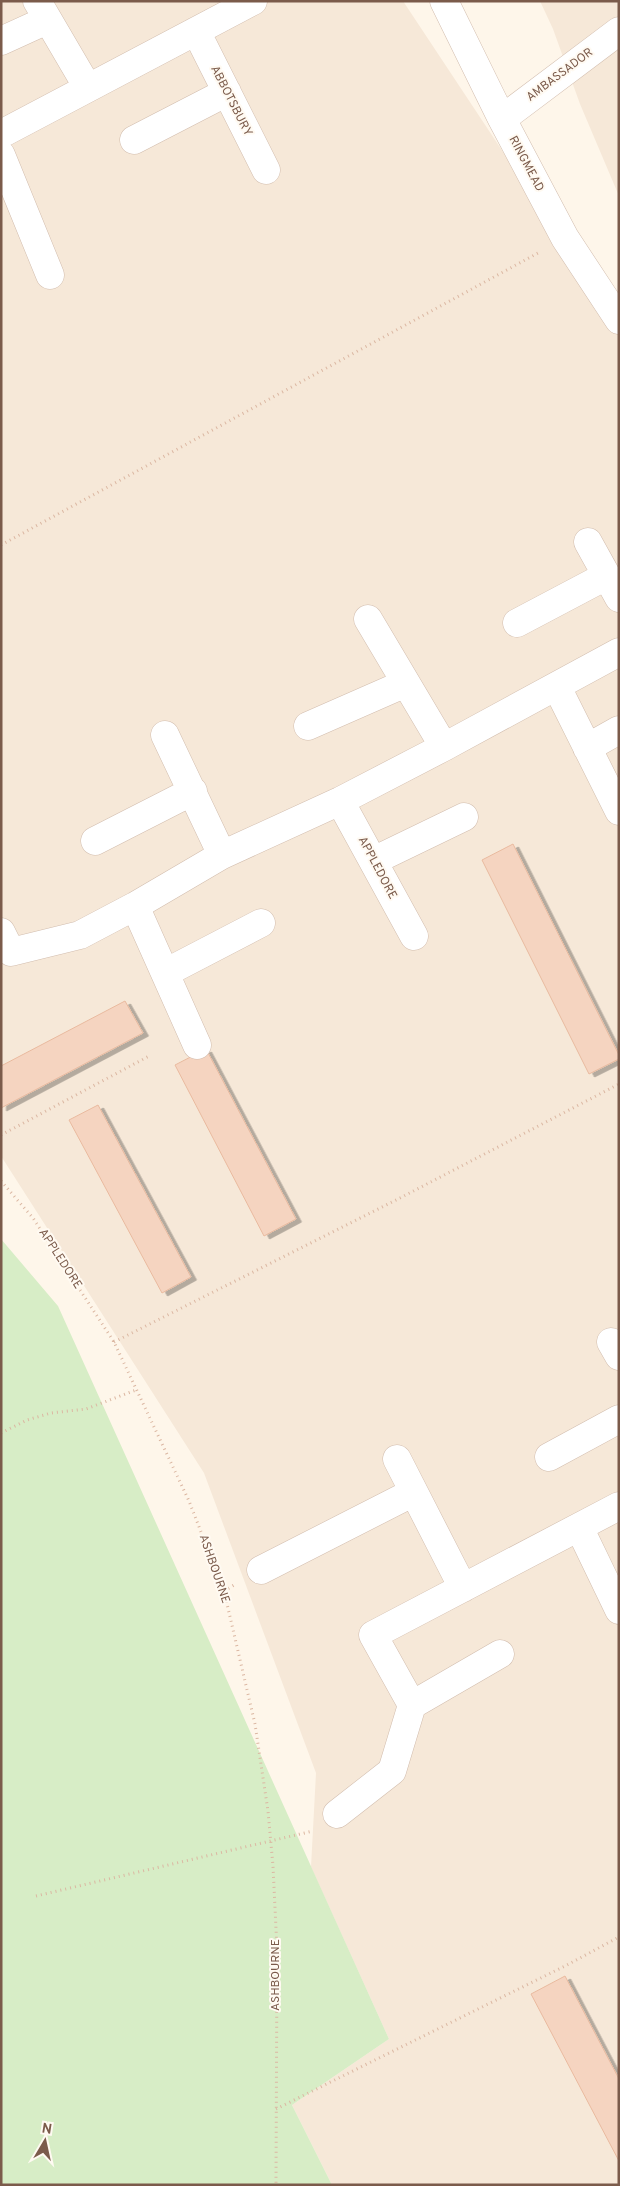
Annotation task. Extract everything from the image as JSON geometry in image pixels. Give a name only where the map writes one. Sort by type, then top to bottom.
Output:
[{"type":"street","points":[[1,134],[253,1]]},
{"type":"street","name":"RINGMEAD","points":[[444,1],[502,119],[565,238],[619,320]]},
{"type":"street","points":[[1,41],[42,10],[88,88]]},
{"type":"street","name":"AMBASSADOR","points":[[502,119],[619,31]]},
{"type":"street","name":"ABBOTSBURY","points":[[196,32],[266,170]]},
{"type":"street","points":[[134,140],[227,92]]},
{"type":"street","points":[[1,155],[10,203],[50,275]]},
{"type":"street","points":[[517,623],[612,587],[588,542]]},
{"type":"street","points":[[368,620],[444,748]]},
{"type":"street","points":[[1,932],[11,952],[80,935],[135,906],[222,855],[340,801],[444,748],[619,652]]},
{"type":"street","points":[[308,726],[406,683]]},
{"type":"street","points":[[557,687],[619,811]]},
{"type":"street","points":[[587,748],[619,730]]},
{"type":"street","points":[[165,735],[222,855]]},
{"type":"street","points":[[94,842],[193,791]]},
{"type":"street","name":"APPLEDORE","points":[[340,801],[414,936]]},
{"type":"street","points":[[373,862],[464,817]]},
{"type":"street","points":[[135,906],[197,1045]]},
{"type":"street","points":[[165,973],[261,923]]},
{"type":"street","points":[[549,1457],[619,1419]]},
{"type":"street","points":[[397,1459],[463,1588]]},
{"type":"street","points":[[261,1570],[414,1492]]},
{"type":"street","points":[[412,1705],[373,1635],[619,1506]]},
{"type":"street","points":[[579,1527],[617,1600]]},
{"type":"street","points":[[337,1814],[392,1771],[412,1705],[500,1654]]},
{"type":"path","points":[[1,545],[565,238]]},
{"type":"path","points":[[1,1135],[151,1055]]},
{"type":"path","points":[[114,1342],[400,1198],[619,1084]]},
{"type":"path","name":"APPLEDORE","points":[[1,1181],[33,1218],[114,1342]]},
{"type":"path","name":"ASHBOURNE","points":[[114,1342],[189,1501],[224,1591],[255,1724],[268,1811],[277,1950],[276,2185]]},
{"type":"path","points":[[1,1433],[27,1420],[51,1413],[86,1409],[136,1390]]},
{"type":"path","points":[[36,1896],[315,1830],[337,1814]]},
{"type":"path","points":[[276,2109],[619,1937]]},
{"type":"shaded area","points":[[1,1],[403,1],[619,327],[619,2185],[332,2185],[292,2105],[389,2039],[311,1867],[316,1773],[204,1473],[1,1156]]},
{"type":"shaded area","points":[[540,1],[619,1],[619,196],[580,104],[553,29]]},
{"type":"green space","points":[[1,1239],[58,1306],[389,2039],[292,2105],[332,2185],[1,2185]]},
{"type":"building","points":[[513,844],[619,1055],[619,1059],[589,1074],[482,860]]},
{"type":"building","points":[[125,1001],[143,1033],[1,1108],[1,1066]]},
{"type":"building","points":[[206,1049],[296,1219],[264,1236],[175,1065]]},
{"type":"building","points":[[98,1105],[191,1277],[162,1293],[69,1120]]},
{"type":"building","points":[[565,1976],[619,2079],[619,2161],[531,1994]]}]
